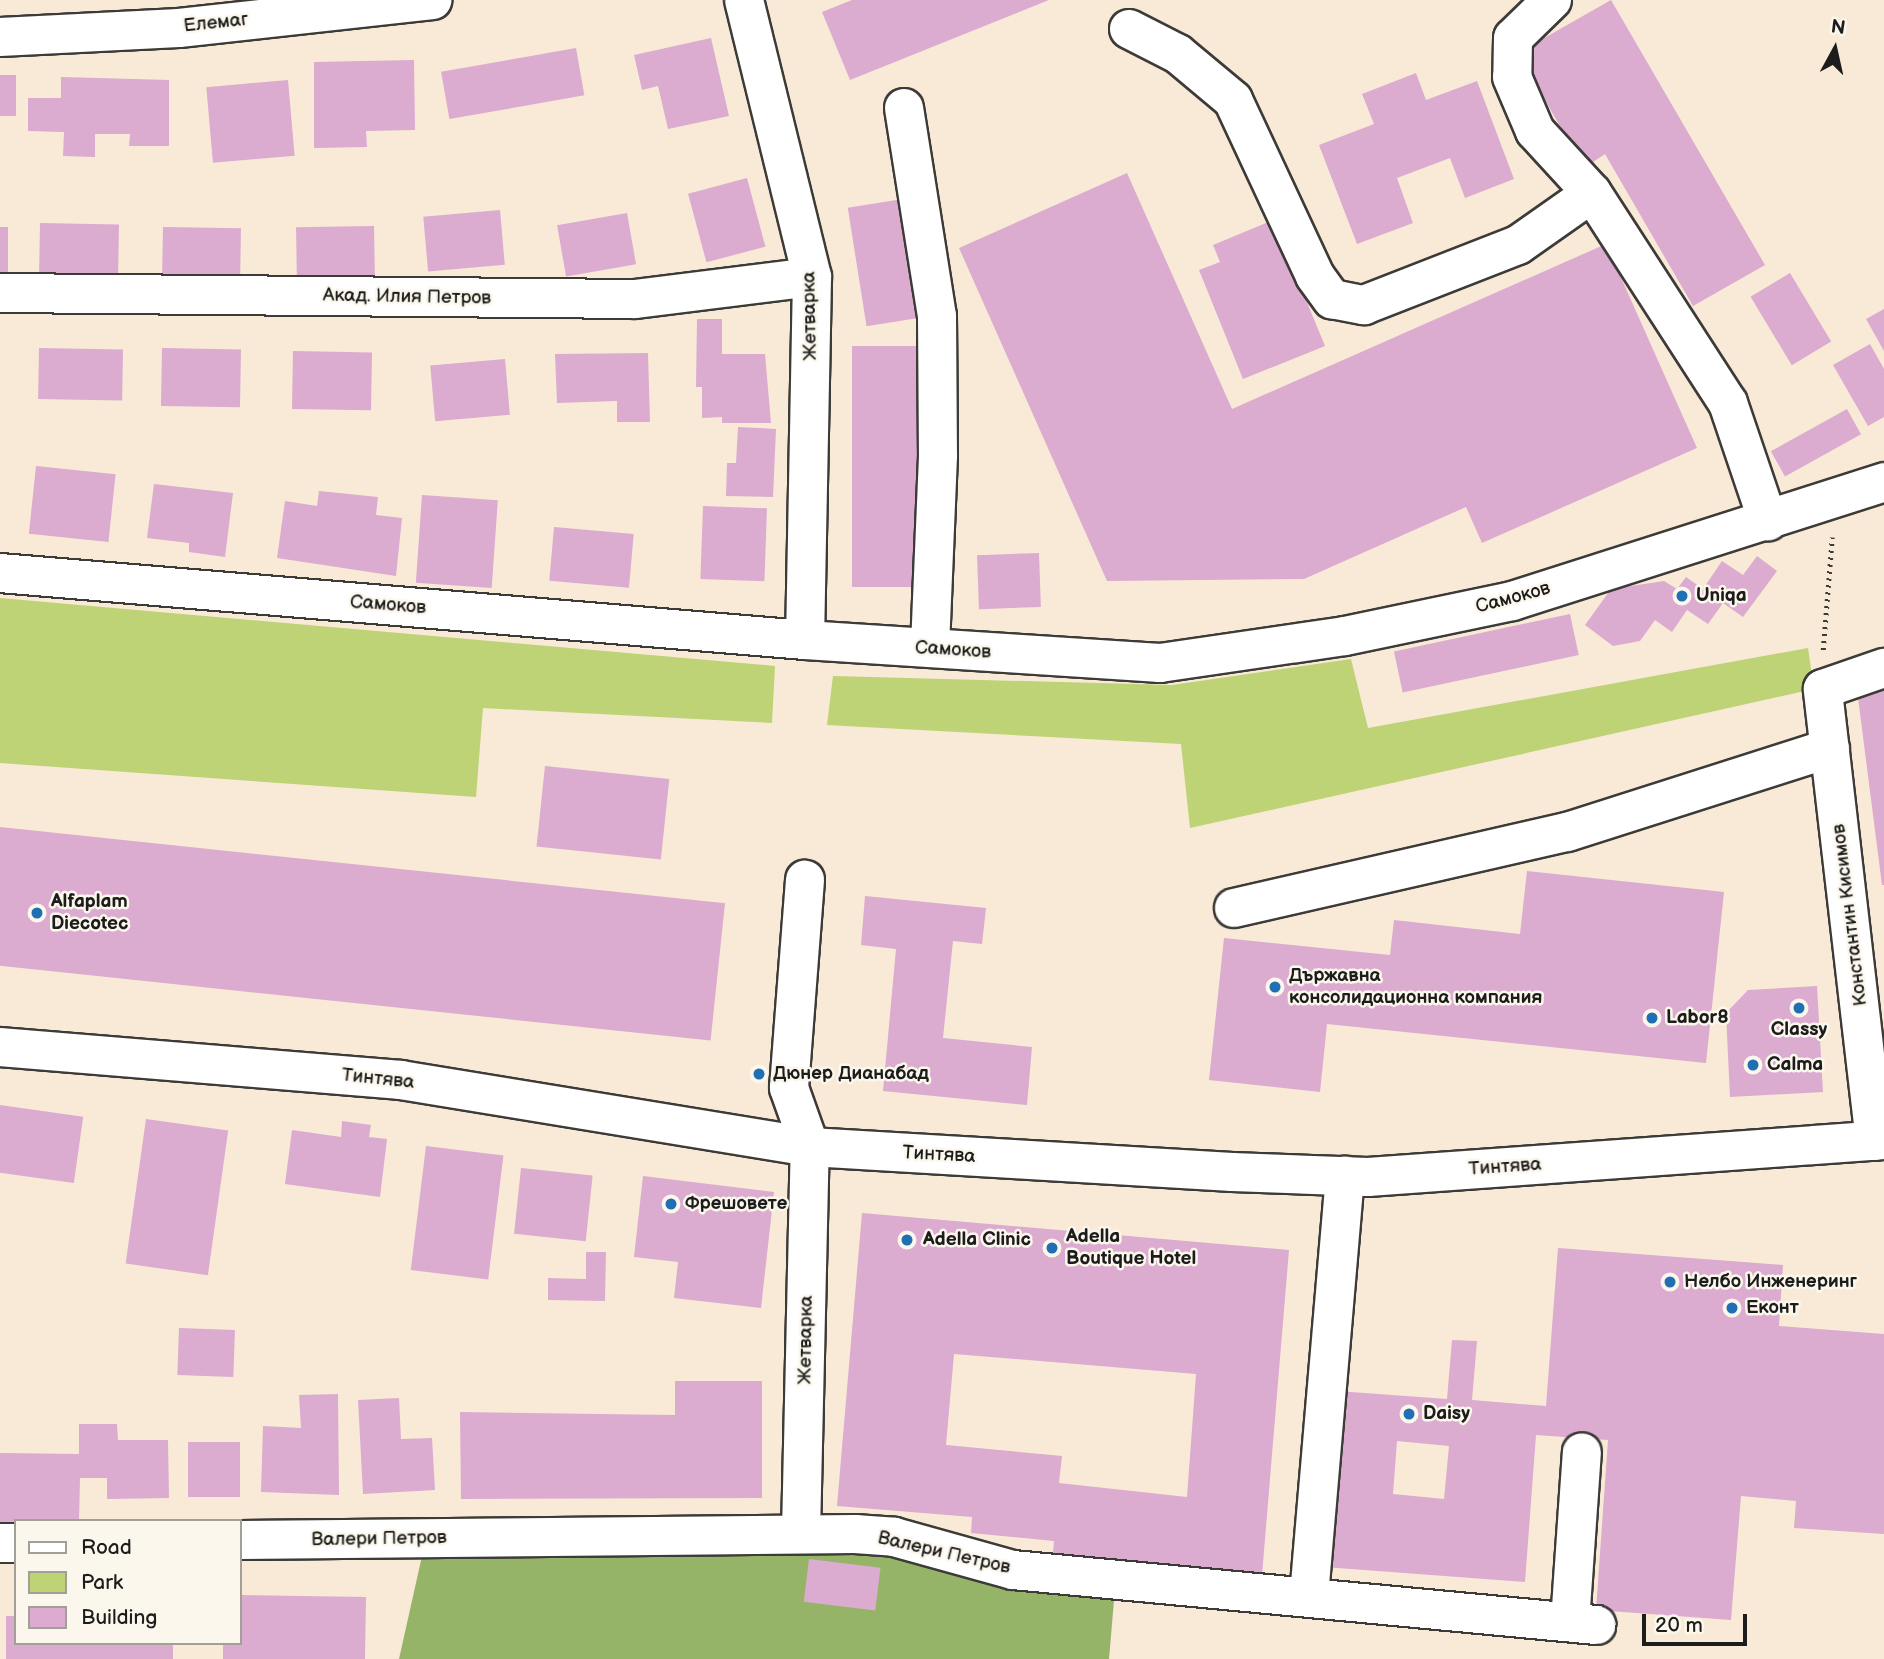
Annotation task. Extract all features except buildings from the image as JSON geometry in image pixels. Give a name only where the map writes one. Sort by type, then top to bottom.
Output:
[{"type":"street","name":"Елемаг","points":[[0,37],[179,27],[432,0]]},
{"type":"street","name":"Жетварка","points":[[744,0],[812,277],[804,640]]},
{"type":"street","points":[[1552,0],[1513,38],[1512,77],[1535,131],[1592,193],[1728,403],[1768,521]]},
{"type":"street","points":[[1129,29],[1178,54],[1233,100],[1315,276],[1332,299],[1364,305],[1518,245],[1592,193]]},
{"type":"street","points":[[904,108],[937,316],[938,456],[930,648]]},
{"type":"street","name":"Акад. Илия Петров","points":[[0,293],[635,299],[812,277]]},
{"type":"street","name":"Самоков","points":[[0,573],[804,640],[1160,663],[1345,636],[1512,601],[1835,500],[1884,482]]},
{"type":"street","points":[[1823,689],[1884,668]]},
{"type":"street","name":"Константин Кисимов","points":[[1823,689],[1880,1140]]},
{"type":"street","points":[[1234,908],[1567,832],[1830,748]]},
{"type":"street","points":[[805,880],[789,1087],[810,1147]]},
{"type":"street","name":"Тинтява","points":[[0,1046],[401,1080],[810,1147],[1345,1176],[1880,1140]]},
{"type":"street","name":"Жетварка","points":[[801,1533],[810,1147]]},
{"type":"street","points":[[1309,1596],[1345,1176]]},
{"type":"street","name":"Валери Петров","points":[[242,1540],[801,1533],[894,1537],[1013,1570],[1583,1624],[1582,1451]]},
{"type":"path","points":[[1823,689],[1823,618],[1835,500]]},
{"type":"green space","points":[[0,598],[775,666],[772,723],[483,708],[476,797],[0,763]]},
{"type":"green space","points":[[1808,648],[1814,689],[1190,828],[1181,744],[827,725],[833,676],[1172,685],[1351,659],[1368,728]]},
{"type":"green space","points":[[801,1533],[1116,1577],[1109,1659],[399,1659],[426,1538]]},
{"type":"place","name":"Uniqa","points":[[1682,596]]},
{"type":"place","name":"Alfaplam Diecotec","points":[[37,913]]},
{"type":"place","name":"Държавна консолидационна компания","points":[[1275,987]]},
{"type":"place","name":"Classy","points":[[1799,1008]]},
{"type":"place","name":"Labor8","points":[[1652,1018]]},
{"type":"place","name":"Calma","points":[[1753,1065]]},
{"type":"place","name":"Дюнер Дианабад","points":[[759,1074]]},
{"type":"place","name":"Фрешовете","points":[[671,1204]]},
{"type":"place","name":"Adella Clinic","points":[[907,1240]]},
{"type":"place","name":"Adella Boutique Hotel","points":[[1052,1248]]},
{"type":"place","name":"Нелбо Инженеринг","points":[[1670,1282]]},
{"type":"place","name":"Еконт","points":[[1732,1308]]},
{"type":"place","name":"Daisy","points":[[1409,1414]]}]
